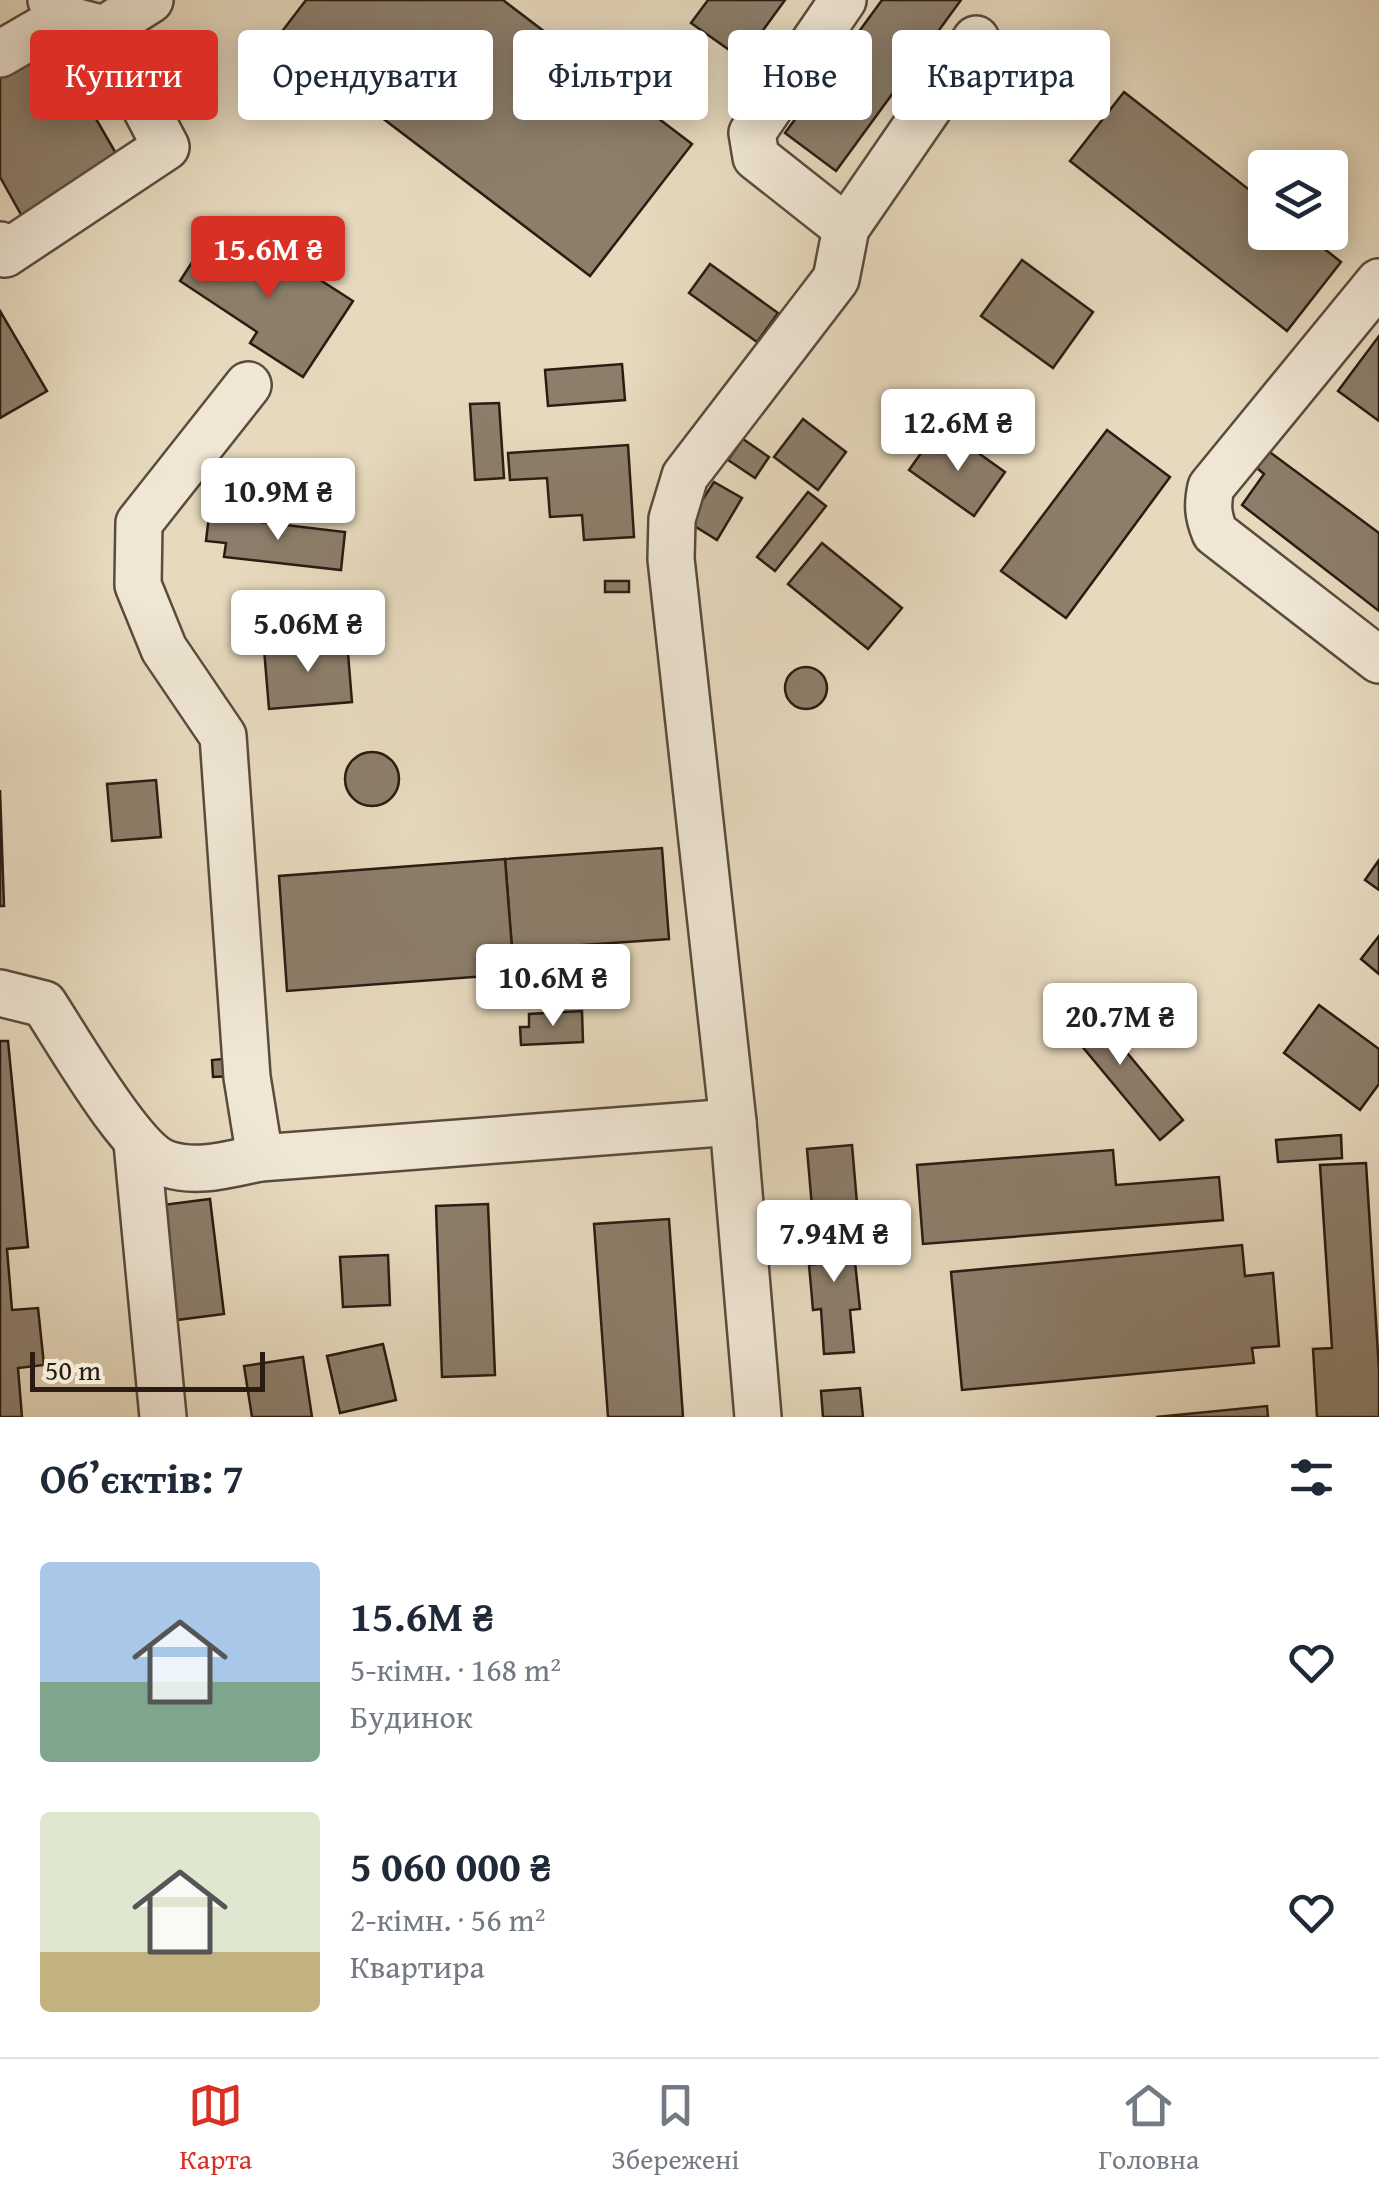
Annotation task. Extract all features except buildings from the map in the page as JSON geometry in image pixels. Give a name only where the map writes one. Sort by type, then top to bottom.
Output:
[{"type":"lane","points":[[0,54],[56,9],[104,30],[150,0]]},
{"type":"lane","points":[[844,0],[752,133],[756,157],[846,228]]},
{"type":"lane","points":[[0,245],[5,254],[166,147],[152,120]]},
{"type":"lane","points":[[758,1417],[733,1122],[671,559],[672,519],[686,476],[836,279],[846,228],[921,120]]},
{"type":"lane","points":[[1379,282],[1211,487],[1207,504],[1215,533],[1379,660]]},
{"type":"lane","points":[[248,384],[139,524],[138,585],[164,649],[222,736],[247,1077],[260,1158]]},
{"type":"lane","points":[[0,992],[44,1004],[137,1143],[164,1164],[198,1170],[260,1158],[733,1122]]},
{"type":"lane","points":[[137,1143],[163,1417]]}]
